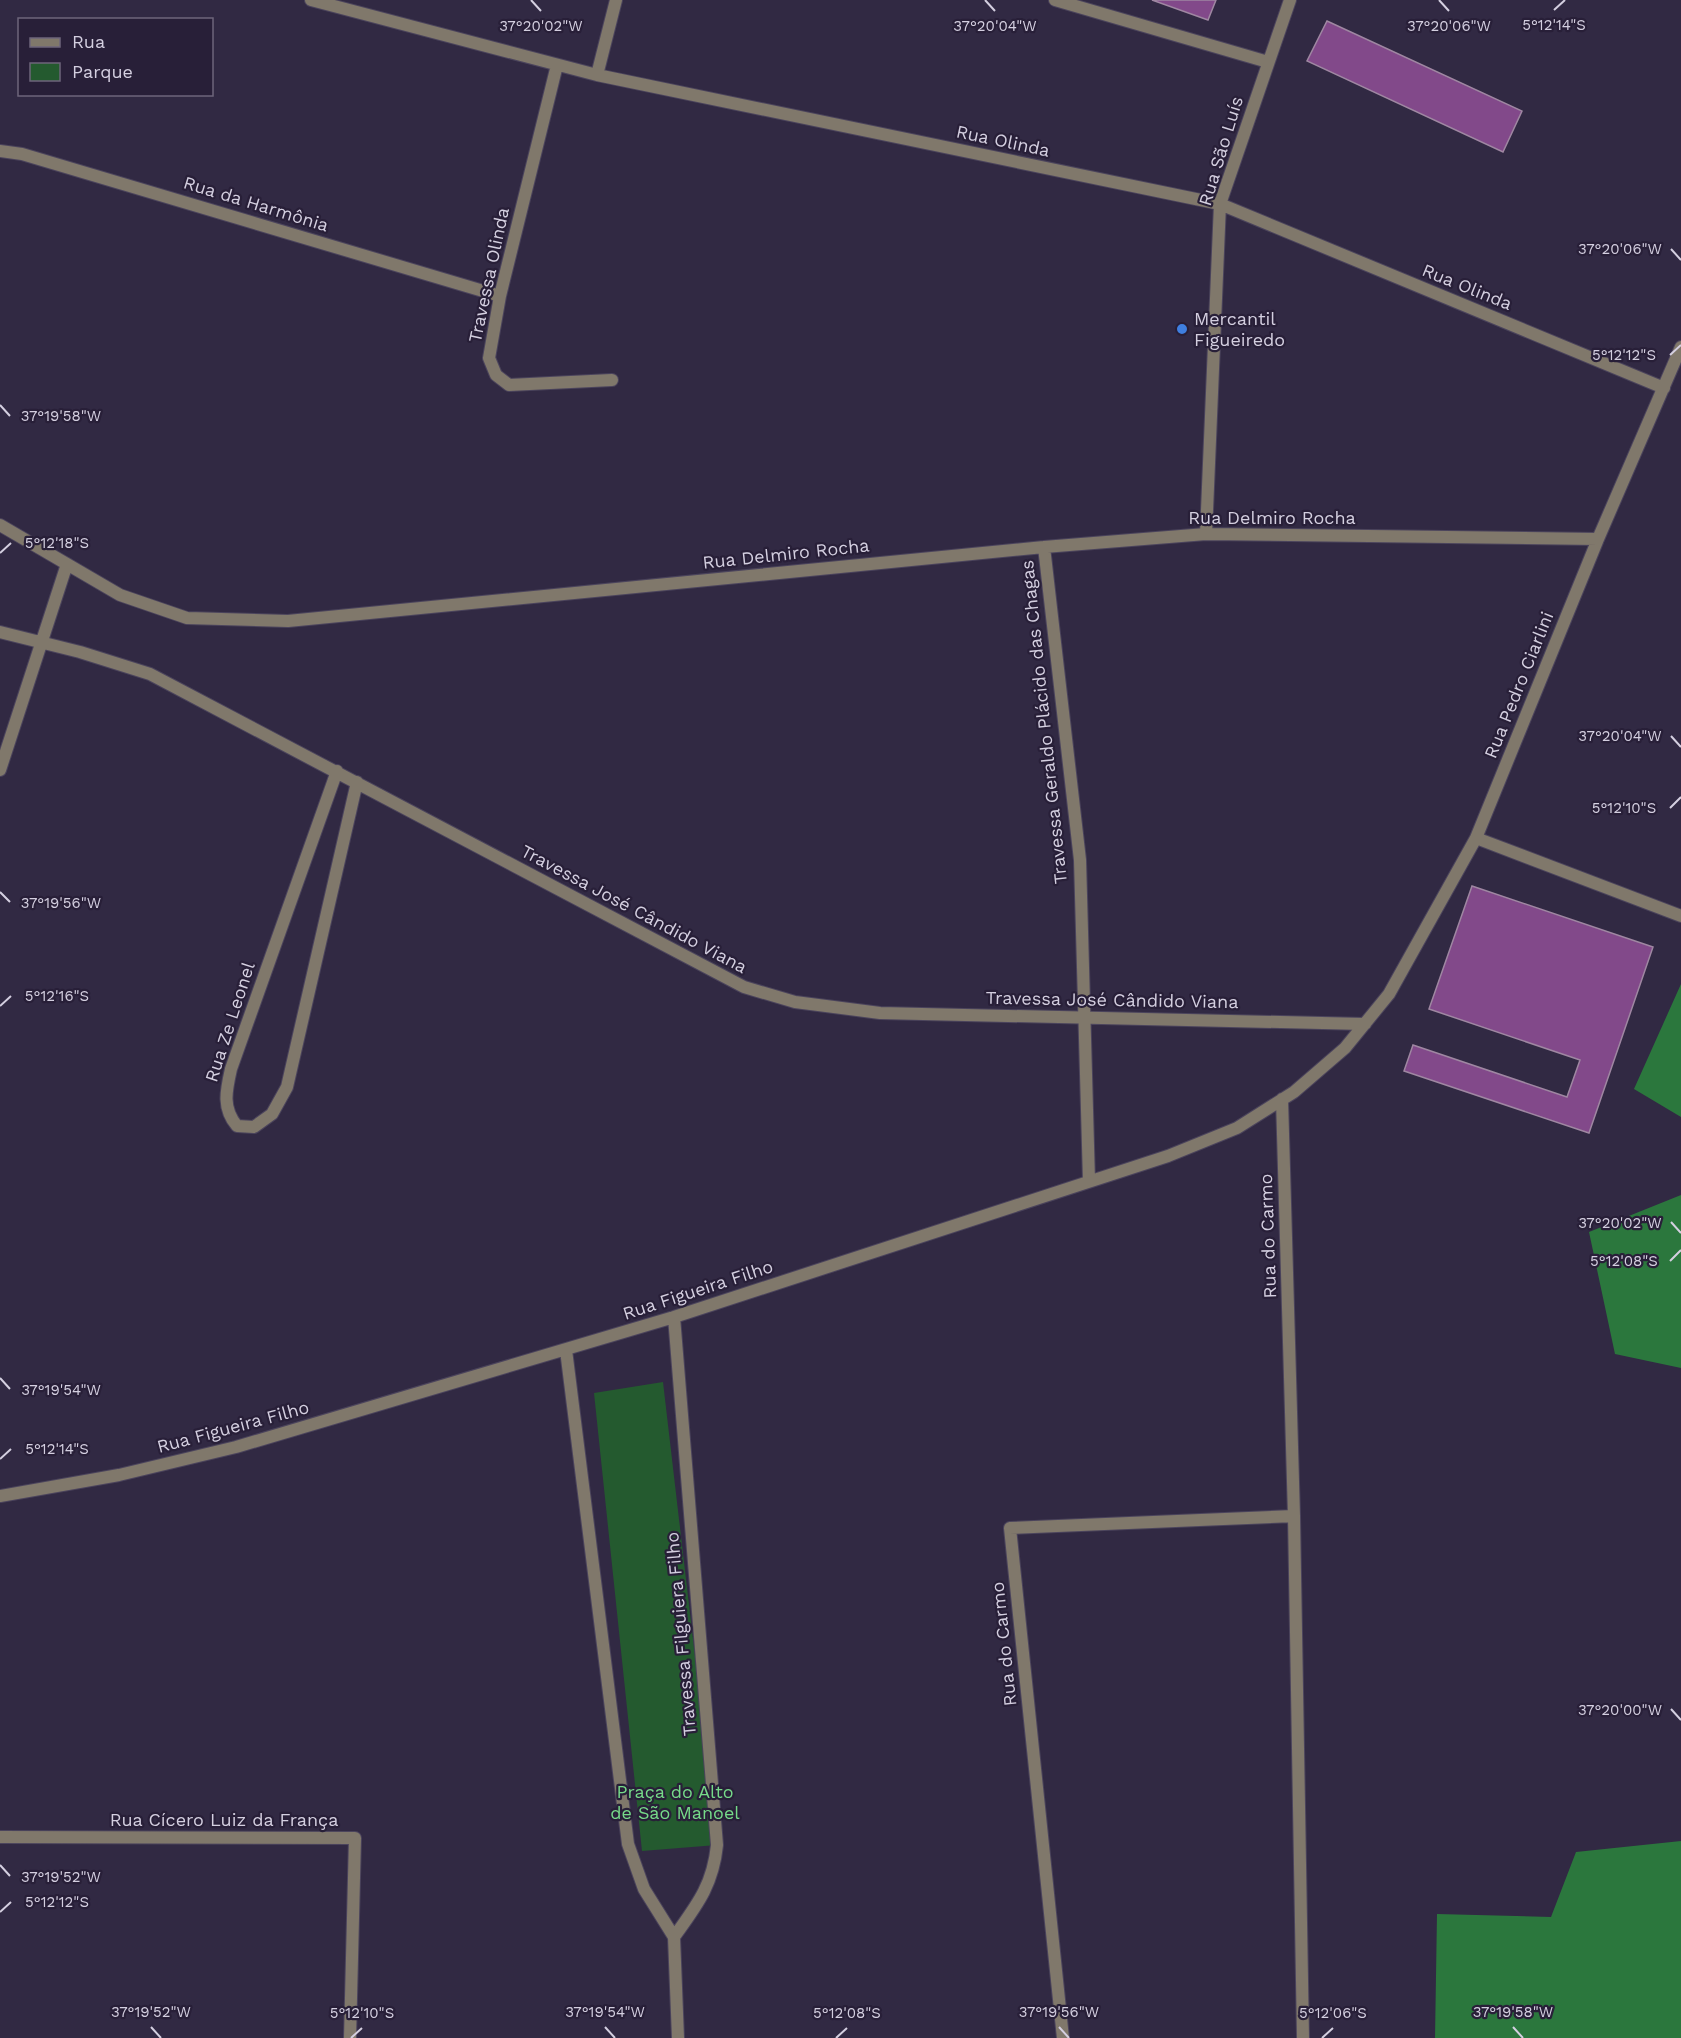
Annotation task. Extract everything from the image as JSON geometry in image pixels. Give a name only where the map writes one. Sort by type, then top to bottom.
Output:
[{"type":"street","name":"Rua Olinda","points":[[311,0],[597,75],[1220,204],[1664,388]]},
{"type":"street","points":[[597,75],[616,0]]},
{"type":"street","points":[[1055,0],[1268,62]]},
{"type":"street","name":"Rua São Luís","points":[[1206,534],[1220,204],[1290,0]]},
{"type":"street","name":"Travessa Olinda","points":[[557,65],[500,296],[489,358],[496,375],[509,385],[612,380]]},
{"type":"street","name":"Rua da Harmônia","points":[[0,151],[22,154],[500,296]]},
{"type":"street","name":"Rua Pedro Ciarlini","points":[[1365,1024],[1389,994],[1476,837],[1598,539],[1681,347]]},
{"type":"street","name":"Rua Delmiro Rocha","points":[[0,525],[120,595],[186,618],[288,621],[1044,547],[1206,534],[1598,539]]},
{"type":"street","name":"Travessa Geraldo Plácido das Chagas","points":[[1044,547],[1080,860],[1089,1180]]},
{"type":"street","points":[[0,770],[67,564]]},
{"type":"street","name":"Travessa José Cândido Viana","points":[[0,633],[150,674],[744,987],[795,1002],[880,1013],[1365,1024]]},
{"type":"street","name":"Rua Ze Leonel","points":[[337,771],[231,1069],[225,1098],[229,1116],[237,1126],[254,1127],[272,1114],[287,1087],[357,782]]},
{"type":"street","points":[[1476,837],[1681,916]]},
{"type":"street","name":"Rua Figueira Filho","points":[[0,1496],[119,1475],[236,1448],[674,1317],[1168,1156],[1237,1128],[1294,1092],[1345,1048],[1365,1024]]},
{"type":"street","name":"Rua do Carmo","points":[[1282,1099],[1294,1516],[1303,2038]]},
{"type":"street","name":"Travessa Filguiera Filho","points":[[674,1317],[717,1845],[714,1870],[699,1902],[674,1936]]},
{"type":"street","points":[[566,1350],[628,1844],[644,1889],[674,1936],[678,2038]]},
{"type":"street","name":"Rua do Carmo","points":[[1063,2038],[1010,1528],[1294,1516]]},
{"type":"street","name":"Rua Cícero Luiz da França","points":[[0,1837],[355,1838],[350,2038]]},
{"type":"green space","points":[[1681,984],[1681,1117],[1634,1089]]},
{"type":"green space","points":[[1681,1195],[1681,1368],[1615,1354],[1589,1232]]},
{"type":"green space","name":"Praça do Alto de São Manoel","points":[[663,1382],[717,1845],[642,1851],[594,1393]]},
{"type":"green space","points":[[1681,1841],[1681,2038],[1435,2038],[1437,1914],[1551,1917],[1576,1852]]},
{"type":"building","points":[[1152,0],[1216,0],[1208,20]]},
{"type":"building","points":[[1327,21],[1522,111],[1503,152],[1307,61]]},
{"type":"building","points":[[1472,886],[1653,947],[1589,1133],[1404,1071],[1413,1045],[1567,1097],[1580,1060],[1429,1009]]},
{"type":"place","name":"Mercantil Figueiredo","points":[[1182,329]]}]
